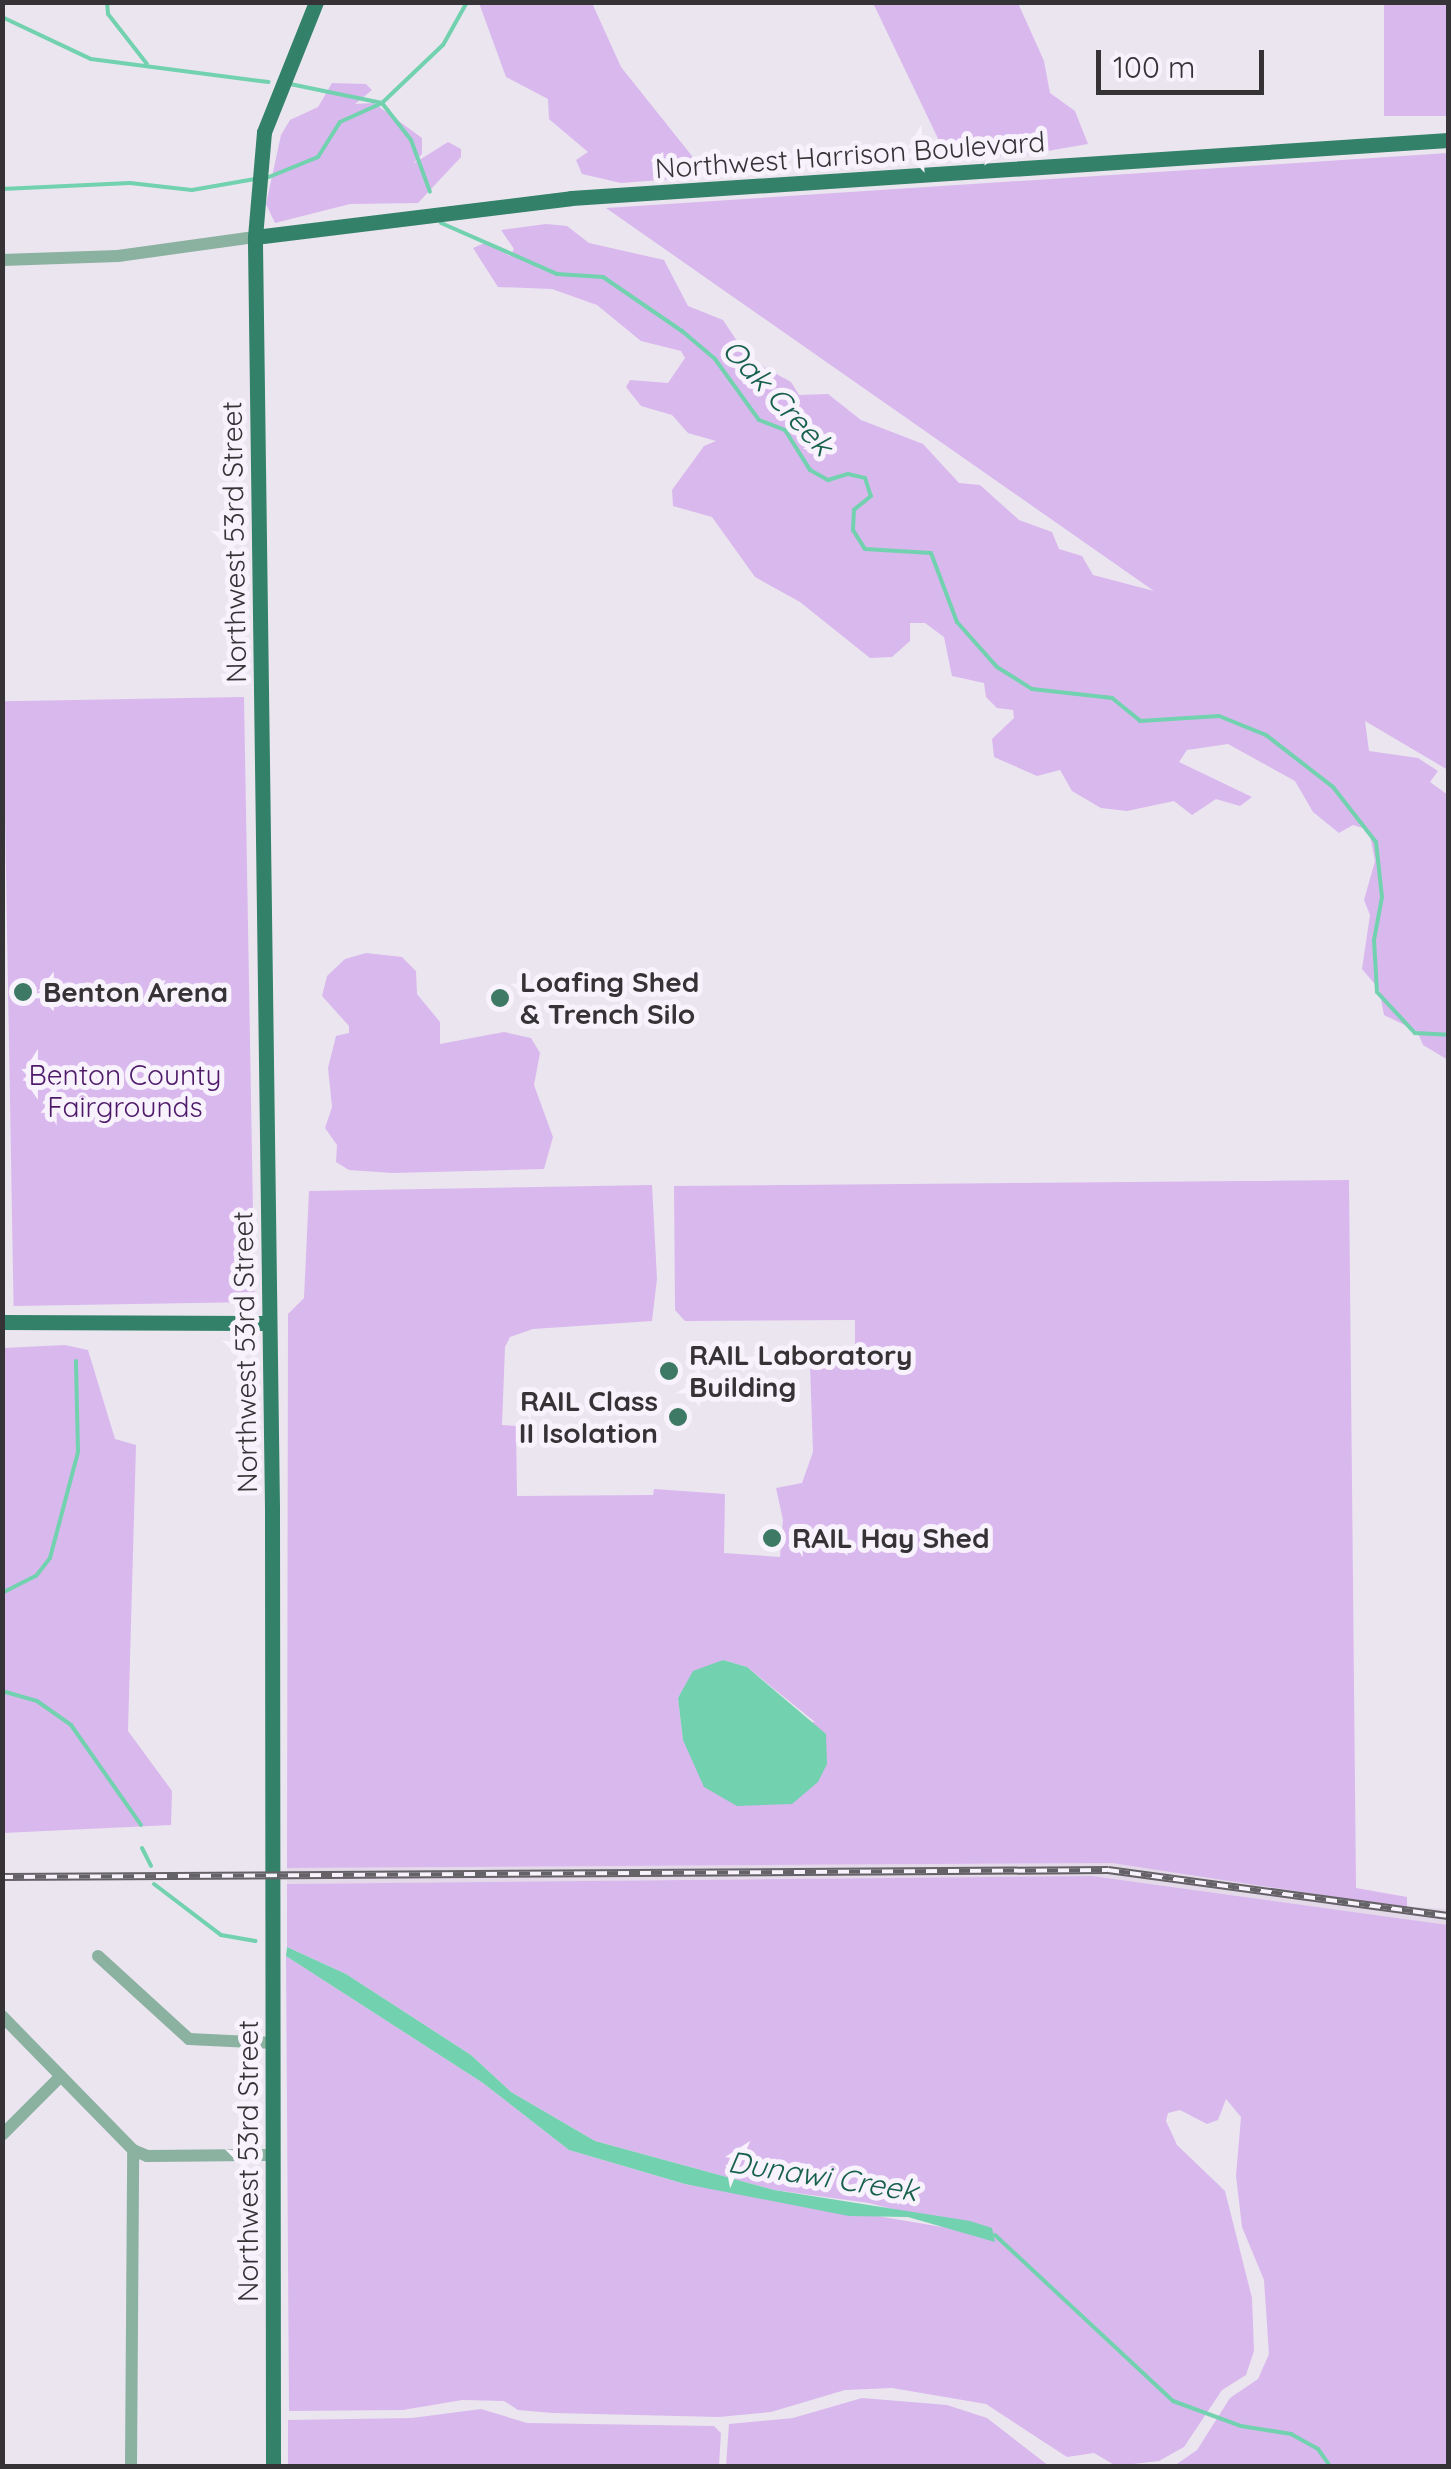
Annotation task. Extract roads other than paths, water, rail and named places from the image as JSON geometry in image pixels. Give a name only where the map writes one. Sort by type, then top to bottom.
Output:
[{"type":"main road","name":"Northwest 53rd Street","points":[[273,2466],[269,1323],[255,236],[260,158],[276,92],[316,2]]},
{"type":"main road","name":"Northwest Harrison Boulevard","points":[[255,236],[572,198],[1448,140]]},
{"type":"main road","points":[[2,1322],[269,1323]]},
{"type":"street","points":[[2,260],[118,256],[255,236]]},
{"type":"street","points":[[98,1956],[189,2039],[273,2043]]},
{"type":"street","points":[[2,2016],[133,2150],[148,2156],[274,2155]]},
{"type":"street","points":[[2,2136],[61,2076]]},
{"type":"street","points":[[132,2466],[133,2150]]},
{"type":"waterway","points":[[107,2],[108,14],[147,64]]},
{"type":"waterway","points":[[290,84],[382,103],[443,45],[467,2]]},
{"type":"waterway","points":[[2,17],[91,59],[269,82]]},
{"type":"waterway","name":"Oak Creek","points":[[264,179],[318,157],[340,122],[382,103],[411,140],[430,192]]},
{"type":"waterway","name":"Oak Creek","points":[[2,189],[130,183],[192,190],[255,179]]},
{"type":"waterway","name":"Oak Creek","points":[[441,223],[557,274],[603,277],[682,331],[715,359],[759,420],[785,430],[810,470],[828,480],[848,474],[865,478],[871,496],[854,510],[853,530],[865,549],[931,553],[957,622],[997,667],[1032,689],[1112,698],[1140,721],[1219,716],[1266,735],[1333,787],[1376,842],[1382,897],[1374,940],[1377,992],[1415,1033],[1448,1035]]},
{"type":"waterway","points":[[2,1593],[36,1576],[50,1558],[78,1452],[76,1361]]},
{"type":"waterway","name":"Dunawi Creek","points":[[2,1691],[37,1701],[71,1725],[141,1825]]},
{"type":"waterway","name":"Dunawi Creek","points":[[142,1848],[151,1866]]},
{"type":"waterway","name":"Dunawi Creek","points":[[154,1884],[221,1935],[255,1941]]},
{"type":"waterway","name":"Dunawi Creek","points":[[995,2235],[1173,2401],[1241,2426],[1291,2434],[1318,2449],[1330,2466]]},
{"type":"railway","points":[[2,1877],[1108,1870],[1448,1916]]},
{"type":"place","name":"Benton Arena","points":[[23,992]]},
{"type":"place","name":"Loafing Shed & Trench Silo","points":[[500,998]]},
{"type":"place","name":"RAIL Laboratory Building","points":[[669,1371]]},
{"type":"place","name":"RAIL Class II Isolation","points":[[678,1417]]},
{"type":"place","name":"RAIL Hay Shed","points":[[772,1538]]},
{"type":"park label","name":"Benton County Fairgrounds","points":[[125,1091]]}]
